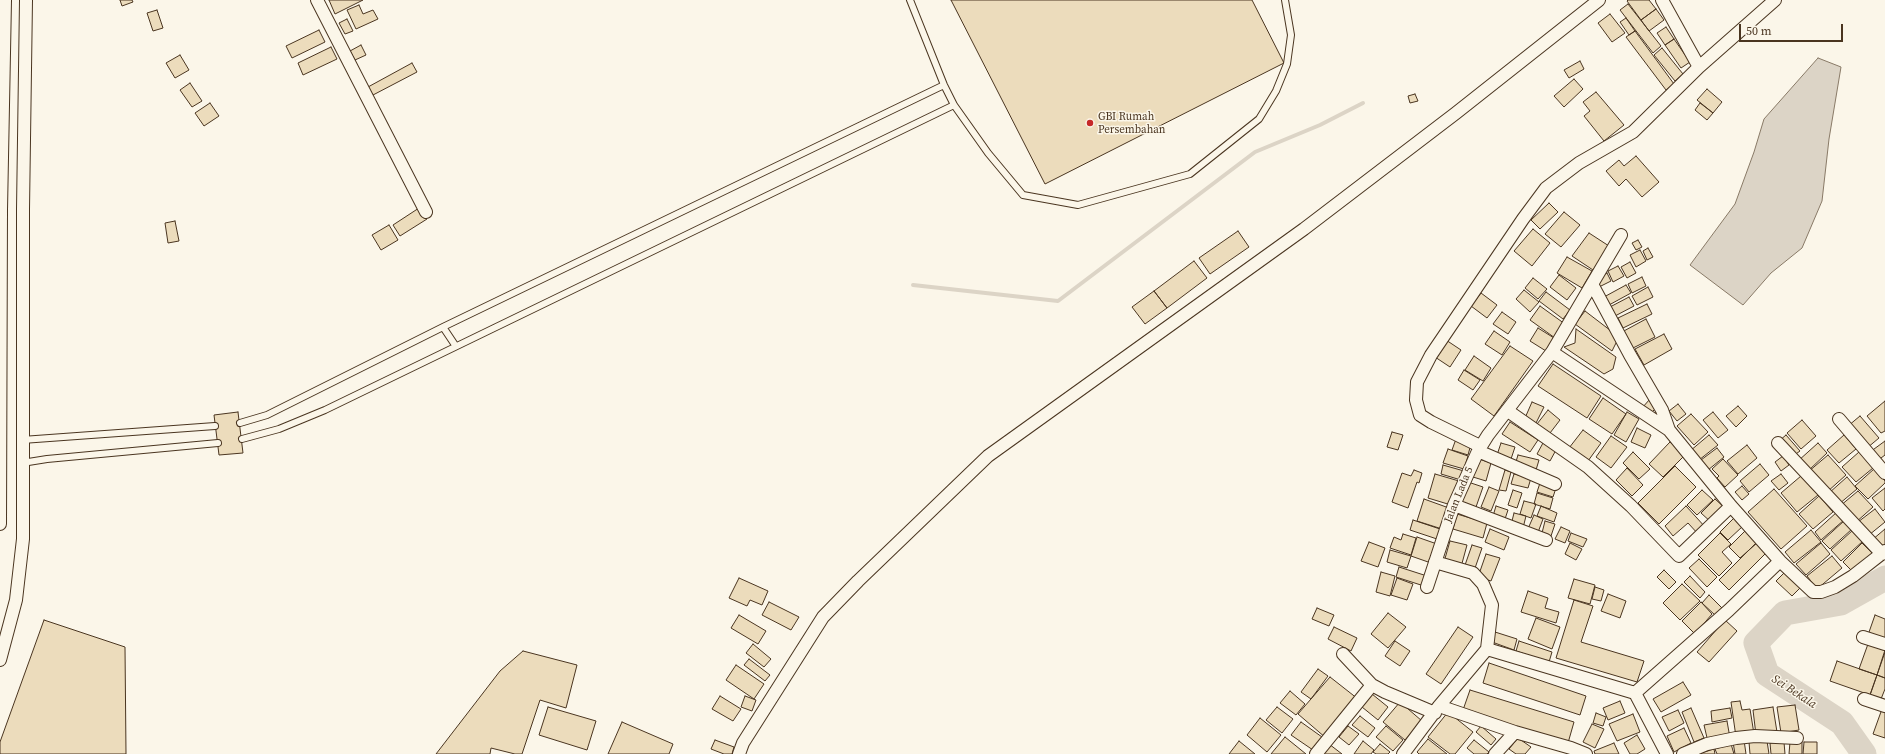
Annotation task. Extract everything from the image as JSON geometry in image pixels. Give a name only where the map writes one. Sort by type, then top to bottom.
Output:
[{"type":"street","points":[[0,524],[1,210],[5,0]]},
{"type":"street","points":[[0,660],[16,600],[23,539],[23,209],[26,0]]},
{"type":"street","points":[[317,0],[426,212]]},
{"type":"street","points":[[738,754],[747,736],[824,617],[864,575],[988,456],[1304,229],[1456,113],[1599,0]]},
{"type":"street","points":[[1662,0],[1699,67]]},
{"type":"street","points":[[1554,484],[1479,449],[1420,415],[1416,400],[1417,382],[1431,355],[1523,219],[1546,188],[1579,163],[1633,132],[1699,67],[1775,0]]},
{"type":"street","points":[[1,210],[23,209]]},
{"type":"street","name":"Jalan Lada 5","points":[[1427,587],[1454,505],[1479,449],[1552,352],[1621,234]]},
{"type":"street","points":[[1592,284],[1630,355],[1662,410],[1669,430]]},
{"type":"street","points":[[1552,352],[1669,430],[1731,506],[1780,561],[1813,592],[1821,592],[1835,587],[1853,576],[1883,552],[1778,443]]},
{"type":"street","points":[[1508,411],[1588,466],[1631,506],[1678,556],[1731,506]]},
{"type":"street","points":[[1839,419],[1885,473]]},
{"type":"street","points":[[1454,505],[1546,540]]},
{"type":"street","points":[[1635,693],[1729,610],[1780,561]]},
{"type":"street","points":[[1403,754],[1437,709],[1487,649],[1492,605],[1483,584],[1473,573],[1435,562]]},
{"type":"street","points":[[1863,637],[1885,644]]},
{"type":"street","points":[[1487,649],[1635,693],[1667,754]]},
{"type":"street","points":[[1343,654],[1372,685],[1385,692],[1515,732],[1568,751],[1586,754]]},
{"type":"street","points":[[1316,754],[1372,685]]},
{"type":"street","points":[[1864,699],[1885,706]]},
{"type":"street","points":[[1495,754],[1515,732]]},
{"type":"street","points":[[1683,754],[1706,744],[1736,738],[1754,736],[1797,738]]},
{"type":"lane","points":[[910,0],[944,85],[954,105],[988,153],[1023,195],[1078,205],[1190,174],[1259,119],[1276,91],[1287,64],[1291,35],[1285,0]]},
{"type":"lane","points":[[240,423],[267,415],[443,327],[944,85]]},
{"type":"lane","points":[[242,440],[279,429],[325,410],[455,345],[954,105]]},
{"type":"lane","points":[[443,327],[455,345]]},
{"type":"lane","points":[[22,440],[215,426]]},
{"type":"lane","points":[[22,463],[55,458],[218,443]]},
{"type":"shaded area","points":[[1818,58],[1841,67],[1829,139],[1822,201],[1802,248],[1771,273],[1743,305],[1690,265],[1735,204],[1764,119]]},
{"type":"building","points":[[120,0],[132,0],[133,2],[122,6]]},
{"type":"building","points":[[329,0],[363,0],[335,14]]},
{"type":"building","name":"GBI Rumah Persembahan","points":[[951,0],[1252,0],[1284,63],[1045,184]]},
{"type":"building","points":[[1649,0],[1656,9],[1641,20],[1627,1]]},
{"type":"building","points":[[1628,4],[1661,46],[1653,53],[1620,10]]},
{"type":"building","points":[[359,5],[363,14],[373,10],[378,19],[356,29],[347,10]]},
{"type":"building","points":[[1656,9],[1664,20],[1649,31],[1641,20]]},
{"type":"building","points":[[157,10],[163,28],[153,31],[147,13]]},
{"type":"building","points":[[1610,14],[1625,33],[1612,42],[1598,23]]},
{"type":"building","points":[[1626,18],[1635,31],[1629,35],[1620,22]]},
{"type":"building","points":[[347,19],[353,31],[345,34],[339,23]]},
{"type":"building","points":[[1666,27],[1674,39],[1665,45],[1657,33]]},
{"type":"building","points":[[319,30],[325,42],[292,58],[286,46]]},
{"type":"building","points":[[1635,31],[1674,84],[1666,90],[1626,37]]},
{"type":"building","points":[[1674,39],[1690,62],[1681,68],[1665,45]]},
{"type":"building","points":[[361,45],[366,55],[355,60],[350,51]]},
{"type":"building","points":[[331,47],[337,59],[303,75],[298,63]]},
{"type":"building","points":[[1662,48],[1683,74],[1675,81],[1654,55]]},
{"type":"building","points":[[180,55],[189,70],[175,78],[166,63]]},
{"type":"building","points":[[1580,61],[1584,69],[1569,78],[1564,70]]},
{"type":"building","points":[[412,63],[417,72],[373,95],[368,87]]},
{"type":"building","points":[[1574,79],[1583,89],[1564,107],[1554,96]]},
{"type":"building","points":[[190,83],[202,101],[192,107],[180,90]]},
{"type":"building","points":[[1707,89],[1722,102],[1713,113],[1697,100]]},
{"type":"building","points":[[1596,92],[1624,125],[1604,141],[1584,116],[1590,111],[1583,102]]},
{"type":"building","points":[[1415,94],[1418,101],[1410,103],[1408,96]]},
{"type":"building","points":[[210,103],[219,116],[204,126],[195,113]]},
{"type":"building","points":[[1700,103],[1713,113],[1707,120],[1695,110]]},
{"type":"building","points":[[1636,156],[1659,182],[1642,197],[1626,179],[1619,186],[1606,171],[1619,160],[1624,166]]},
{"type":"building","points":[[1549,203],[1558,212],[1540,229],[1531,220]]},
{"type":"building","points":[[419,208],[427,219],[400,236],[393,225]]},
{"type":"building","points":[[1564,212],[1580,225],[1561,247],[1545,234]]},
{"type":"building","points":[[175,221],[179,241],[168,243],[165,223]]},
{"type":"building","points":[[389,225],[398,240],[381,250],[372,235]]},
{"type":"building","points":[[1533,229],[1550,243],[1532,266],[1514,251]]},
{"type":"building","points":[[1238,231],[1249,247],[1210,274],[1199,258]]},
{"type":"building","points":[[1589,233],[1609,246],[1593,270],[1572,256]]},
{"type":"building","points":[[1638,240],[1642,247],[1636,250],[1632,243]]},
{"type":"building","points":[[1648,248],[1653,257],[1647,260],[1643,251]]},
{"type":"building","points":[[1640,250],[1646,261],[1636,267],[1630,255]]},
{"type":"building","points":[[1567,257],[1592,271],[1582,288],[1557,273]]},
{"type":"building","points":[[1194,261],[1207,278],[1167,308],[1154,291]]},
{"type":"building","points":[[1630,262],[1636,273],[1627,278],[1621,267]]},
{"type":"building","points":[[1618,266],[1624,276],[1613,282],[1608,271]]},
{"type":"building","points":[[1607,273],[1611,281],[1599,287],[1595,279]]},
{"type":"building","points":[[1559,275],[1576,288],[1567,300],[1550,287]]},
{"type":"building","points":[[1642,277],[1646,286],[1632,293],[1628,284]]},
{"type":"building","points":[[1533,278],[1547,289],[1538,299],[1525,288]]},
{"type":"building","points":[[1626,285],[1631,293],[1609,305],[1604,297]]},
{"type":"building","points":[[1648,287],[1653,297],[1637,305],[1632,296]]},
{"type":"building","points":[[1524,290],[1539,302],[1530,312],[1516,299]]},
{"type":"building","points":[[1154,291],[1167,308],[1145,324],[1132,307]]},
{"type":"building","points":[[1546,292],[1570,310],[1563,319],[1539,301]]},
{"type":"building","points":[[1481,293],[1497,305],[1487,318],[1471,306]]},
{"type":"building","points":[[1629,297],[1634,306],[1615,316],[1610,307]]},
{"type":"building","points":[[1647,304],[1652,314],[1623,328],[1618,318]]},
{"type":"building","points":[[1540,306],[1565,324],[1555,338],[1530,320]]},
{"type":"building","points":[[1585,311],[1619,337],[1612,351],[1575,324]]},
{"type":"building","points":[[1502,312],[1516,322],[1508,334],[1493,324]]},
{"type":"building","points":[[1646,319],[1655,337],[1631,349],[1622,332]]},
{"type":"building","points":[[1538,328],[1554,338],[1546,351],[1530,341]]},
{"type":"building","points":[[1576,329],[1616,357],[1613,369],[1604,374],[1564,347],[1575,343]]},
{"type":"building","points":[[1494,331],[1510,342],[1502,355],[1485,344]]},
{"type":"building","points":[[1664,334],[1672,349],[1644,365],[1635,349]]},
{"type":"building","points":[[1446,340],[1461,350],[1450,367],[1435,357]]},
{"type":"building","points":[[1510,346],[1533,361],[1494,416],[1471,399]]},
{"type":"building","points":[[1474,356],[1491,368],[1483,381],[1465,370]]},
{"type":"building","points":[[1553,364],[1601,396],[1587,418],[1538,386]]},
{"type":"building","points":[[1464,370],[1480,380],[1473,390],[1458,380]]},
{"type":"building","points":[[1603,398],[1626,414],[1612,434],[1589,419]]},
{"type":"building","points":[[1650,399],[1658,406],[1649,415],[1642,408]]},
{"type":"building","points":[[1885,401],[1885,431],[1881,433],[1867,416]]},
{"type":"building","points":[[1532,402],[1544,407],[1536,423],[1525,418]]},
{"type":"building","points":[[1678,404],[1686,414],[1677,421],[1669,411]]},
{"type":"building","points":[[1738,406],[1747,416],[1736,427],[1726,416]]},
{"type":"building","points":[[1548,410],[1560,420],[1550,433],[1537,424]]},
{"type":"building","points":[[238,412],[243,453],[219,455],[214,415]]},
{"type":"building","points":[[1627,412],[1639,419],[1626,442],[1614,435]]},
{"type":"building","points":[[1713,412],[1728,430],[1718,438],[1703,420]]},
{"type":"building","points":[[1691,414],[1708,432],[1694,445],[1677,426]]},
{"type":"building","points":[[1860,416],[1879,438],[1867,448],[1848,426]]},
{"type":"building","points":[[1802,420],[1816,436],[1801,449],[1787,433]]},
{"type":"building","points":[[1510,422],[1538,440],[1530,452],[1502,434]]},
{"type":"building","points":[[1637,428],[1651,435],[1645,448],[1631,442]]},
{"type":"building","points":[[1583,430],[1601,443],[1588,461],[1569,448]]},
{"type":"building","points":[[1392,432],[1403,435],[1398,450],[1387,447]]},
{"type":"building","points":[[1709,435],[1718,445],[1699,460],[1690,451]]},
{"type":"building","points":[[1786,435],[1800,451],[1793,456],[1779,441]]},
{"type":"building","points":[[1844,435],[1856,449],[1839,463],[1827,450]]},
{"type":"building","points":[[1611,436],[1627,447],[1611,468],[1596,457]]},
{"type":"building","points":[[1456,439],[1471,444],[1468,455],[1452,450]]},
{"type":"building","points":[[1885,441],[1885,455],[1877,461],[1870,452]]},
{"type":"building","points":[[1670,442],[1684,456],[1663,477],[1649,464]]},
{"type":"building","points":[[1501,443],[1515,447],[1511,459],[1497,455]]},
{"type":"building","points":[[1543,443],[1556,450],[1550,461],[1537,454]]},
{"type":"building","points":[[1818,443],[1827,453],[1808,471],[1798,461]]},
{"type":"building","points":[[1747,445],[1757,458],[1738,474],[1727,461]]},
{"type":"building","points":[[1717,448],[1724,457],[1708,470],[1701,460]]},
{"type":"building","points":[[1448,449],[1468,456],[1464,469],[1443,463]]},
{"type":"building","points":[[1633,452],[1650,469],[1639,479],[1623,463]]},
{"type":"building","points":[[1859,452],[1873,468],[1856,482],[1842,467]]},
{"type":"building","points":[[1518,455],[1539,460],[1536,470],[1515,465]]},
{"type":"building","points":[[1828,455],[1846,475],[1827,492],[1808,472]]},
{"type":"building","points":[[1783,456],[1789,465],[1781,471],[1775,462]]},
{"type":"building","points":[[1479,459],[1491,463],[1486,481],[1473,477]]},
{"type":"building","points":[[1723,459],[1738,475],[1725,487],[1717,478],[1719,476],[1712,469]]},
{"type":"building","points":[[1760,464],[1769,475],[1749,492],[1740,481]]},
{"type":"building","points":[[1443,465],[1464,471],[1461,480],[1441,474]]},
{"type":"building","points":[[1675,466],[1696,487],[1659,524],[1638,503]]},
{"type":"building","points":[[1627,468],[1643,485],[1632,496],[1616,480]]},
{"type":"building","points":[[1874,469],[1885,481],[1885,483],[1868,499],[1855,486]]},
{"type":"building","points":[[1414,470],[1422,473],[1419,483],[1417,482],[1408,508],[1392,502],[1402,473],[1411,476]]},
{"type":"building","points":[[1505,470],[1511,472],[1506,491],[1499,490]]},
{"type":"building","points":[[1435,474],[1459,481],[1451,505],[1428,498]]},
{"type":"building","points":[[1514,474],[1531,478],[1528,488],[1511,484]]},
{"type":"building","points":[[1781,474],[1788,483],[1779,490],[1771,481]]},
{"type":"building","points":[[1801,476],[1818,495],[1797,512],[1781,493]]},
{"type":"building","points":[[1847,477],[1857,489],[1839,504],[1829,493]]},
{"type":"building","points":[[1468,482],[1483,487],[1476,507],[1461,502]]},
{"type":"building","points":[[1540,483],[1556,488],[1553,497],[1537,492]]},
{"type":"building","points":[[1742,486],[1749,494],[1742,500],[1735,492]]},
{"type":"building","points":[[1489,487],[1499,491],[1491,511],[1481,507]]},
{"type":"building","points":[[1885,488],[1885,509],[1883,511],[1872,498]]},
{"type":"building","points":[[1774,489],[1807,526],[1781,549],[1748,512]]},
{"type":"building","points":[[1513,490],[1522,493],[1517,508],[1508,505]]},
{"type":"building","points":[[1702,490],[1713,500],[1697,515],[1687,505]]},
{"type":"building","points":[[1858,491],[1873,507],[1855,523],[1840,506]]},
{"type":"building","points":[[1537,493],[1553,498],[1550,509],[1534,504]]},
{"type":"building","points":[[1819,496],[1833,512],[1813,529],[1799,514]]},
{"type":"building","points":[[1424,499],[1449,508],[1442,529],[1417,521]]},
{"type":"building","points":[[1715,499],[1726,509],[1712,523],[1701,513]]},
{"type":"building","points":[[1524,501],[1536,504],[1531,518],[1520,514]]},
{"type":"building","points":[[1496,506],[1508,510],[1505,519],[1493,516]]},
{"type":"building","points":[[1541,506],[1557,513],[1554,522],[1537,516]]},
{"type":"building","points":[[1686,506],[1706,528],[1699,535],[1688,523],[1673,536],[1665,526]]},
{"type":"building","points":[[1875,509],[1885,522],[1869,535],[1858,522]]},
{"type":"building","points":[[1837,512],[1844,520],[1821,540],[1815,532]]},
{"type":"building","points":[[1514,513],[1526,516],[1523,528],[1511,525]]},
{"type":"building","points":[[1457,514],[1487,523],[1483,538],[1453,529]]},
{"type":"building","points":[[1534,515],[1543,519],[1537,535],[1527,531]]},
{"type":"building","points":[[1734,518],[1743,526],[1728,540],[1720,532]]},
{"type":"building","points":[[1413,520],[1440,529],[1437,539],[1410,530]]},
{"type":"building","points":[[1545,521],[1555,524],[1550,539],[1541,537]]},
{"type":"building","points":[[1844,521],[1852,529],[1830,549],[1822,541]]},
{"type":"building","points":[[1561,527],[1570,531],[1565,543],[1555,539]]},
{"type":"building","points":[[1490,529],[1509,537],[1504,550],[1485,542]]},
{"type":"building","points":[[1885,529],[1885,548],[1872,540]]},
{"type":"building","points":[[1811,530],[1821,542],[1794,563],[1785,552]]},
{"type":"building","points":[[1853,530],[1863,541],[1841,561],[1831,550]]},
{"type":"building","points":[[1745,531],[1757,543],[1740,558],[1729,547]]},
{"type":"building","points":[[1571,533],[1587,539],[1583,547],[1568,541]]},
{"type":"building","points":[[1720,533],[1731,544],[1722,552],[1732,563],[1719,576],[1698,555]]},
{"type":"building","points":[[1403,534],[1416,538],[1411,555],[1390,548],[1394,537],[1401,540]]},
{"type":"building","points":[[1417,537],[1437,544],[1431,563],[1411,556]]},
{"type":"building","points":[[1450,541],[1467,545],[1461,567],[1444,562]]},
{"type":"building","points":[[1369,542],[1385,548],[1378,567],[1361,561]]},
{"type":"building","points":[[1570,543],[1582,549],[1576,560],[1565,554]]},
{"type":"building","points":[[1756,543],[1766,553],[1729,590],[1719,580]]},
{"type":"building","points":[[1821,543],[1830,554],[1806,575],[1796,564]]},
{"type":"building","points":[[1862,543],[1874,555],[1855,574],[1843,562]]},
{"type":"building","points":[[1472,545],[1482,548],[1474,571],[1464,568]]},
{"type":"building","points":[[1390,550],[1411,556],[1407,568],[1387,562]]},
{"type":"building","points":[[1486,554],[1500,558],[1491,581],[1478,577]]},
{"type":"building","points":[[1832,556],[1842,568],[1817,589],[1807,576]]},
{"type":"building","points":[[1699,559],[1717,577],[1707,587],[1689,568]]},
{"type":"building","points":[[1399,567],[1427,576],[1424,586],[1396,577]]},
{"type":"building","points":[[1664,570],[1676,582],[1669,589],[1657,577]]},
{"type":"building","points":[[1787,570],[1802,586],[1792,596],[1776,581]]},
{"type":"building","points":[[1381,572],[1395,576],[1390,596],[1376,592]]},
{"type":"building","points":[[1690,576],[1705,592],[1700,598],[1684,582]]},
{"type":"building","points":[[739,578],[768,591],[762,605],[750,600],[747,606],[729,598]]},
{"type":"building","points":[[1397,578],[1413,584],[1407,600],[1391,595]]},
{"type":"building","points":[[1574,579],[1595,585],[1590,604],[1568,598]]},
{"type":"building","points":[[1682,584],[1700,601],[1680,620],[1663,603]]},
{"type":"building","points":[[1595,587],[1604,590],[1601,601],[1592,599]]},
{"type":"building","points":[[1528,591],[1548,598],[1545,608],[1559,612],[1556,623],[1521,612]]},
{"type":"building","points":[[1608,594],[1626,601],[1620,618],[1601,611]]},
{"type":"building","points":[[1709,595],[1722,608],[1715,615],[1702,603]]},
{"type":"building","points":[[1574,600],[1593,606],[1581,642],[1644,661],[1637,682],[1556,658]]},
{"type":"building","points":[[769,602],[799,617],[791,630],[762,615]]},
{"type":"building","points":[[1701,602],[1712,614],[1695,634],[1682,621]]},
{"type":"building","points":[[1317,608],[1334,615],[1329,626],[1312,619]]},
{"type":"building","points":[[1388,613],[1406,627],[1388,648],[1371,634]]},
{"type":"building","points":[[739,615],[766,631],[758,644],[731,628]]},
{"type":"building","points":[[1875,615],[1885,619],[1885,641],[1868,635]]},
{"type":"building","points":[[1536,618],[1560,627],[1552,649],[1528,639]]},
{"type":"building","points":[[44,620],[125,647],[126,754],[0,754],[0,742]]},
{"type":"building","points":[[1725,620],[1737,631],[1709,662],[1697,652]]},
{"type":"building","points":[[1334,627],[1357,638],[1351,651],[1328,639]]},
{"type":"building","points":[[1458,627],[1473,637],[1441,684],[1426,674]]},
{"type":"building","points":[[1495,632],[1517,639],[1514,650],[1492,642]]},
{"type":"building","points":[[1395,641],[1410,651],[1400,666],[1385,656]]},
{"type":"building","points":[[1519,641],[1552,652],[1549,662],[1516,651]]},
{"type":"building","points":[[753,644],[771,659],[764,667],[746,653]]},
{"type":"building","points":[[1868,644],[1885,650],[1877,675],[1859,669]]},
{"type":"building","points":[[523,651],[577,665],[566,708],[540,700],[522,754],[515,754],[491,748],[490,754],[436,754],[500,671]]},
{"type":"building","points":[[1885,652],[1885,678],[1877,675]]},
{"type":"building","points":[[749,659],[770,675],[765,681],[744,665]]},
{"type":"building","points":[[1837,661],[1877,675],[1870,695],[1830,681]]},
{"type":"building","points":[[1489,663],[1586,696],[1580,715],[1483,683]]},
{"type":"building","points":[[736,665],[764,684],[754,699],[726,680]]},
{"type":"building","points":[[1318,669],[1328,676],[1311,699],[1301,692]]},
{"type":"building","points":[[1877,675],[1885,678],[1885,689],[1881,699],[1870,695]]},
{"type":"building","points":[[1330,677],[1358,699],[1326,738],[1298,714]]},
{"type":"building","points":[[1683,682],[1691,695],[1661,712],[1653,699]]},
{"type":"building","points":[[1470,690],[1574,722],[1568,743],[1463,710]]},
{"type":"building","points":[[1290,691],[1305,704],[1296,715],[1280,703]]},
{"type":"building","points":[[1372,694],[1388,707],[1378,720],[1362,707]]},
{"type":"building","points":[[720,696],[741,709],[733,721],[712,709]]},
{"type":"building","points":[[745,696],[756,700],[752,711],[741,707]]},
{"type":"building","points":[[1620,701],[1625,713],[1608,720],[1603,708]]},
{"type":"building","points":[[1740,701],[1742,710],[1750,709],[1754,734],[1736,737],[1731,702]]},
{"type":"building","points":[[1400,702],[1422,721],[1405,740],[1383,722]]},
{"type":"building","points":[[1795,705],[1799,730],[1781,733],[1777,707]]},
{"type":"building","points":[[548,707],[596,721],[587,750],[539,735]]},
{"type":"building","points":[[1277,707],[1293,719],[1282,733],[1266,720]]},
{"type":"building","points":[[1773,707],[1777,732],[1756,735],[1753,710]]},
{"type":"building","points":[[1691,708],[1704,738],[1694,742],[1682,712]]},
{"type":"building","points":[[1730,708],[1732,718],[1712,722],[1711,711]]},
{"type":"building","points":[[1882,709],[1885,710],[1885,738],[1873,734]]},
{"type":"building","points":[[1678,710],[1684,723],[1669,731],[1662,717]]},
{"type":"building","points":[[1448,712],[1473,732],[1455,754],[1450,754],[1428,737]]},
{"type":"building","points":[[1596,713],[1606,717],[1603,726],[1593,723]]},
{"type":"building","points":[[1633,714],[1640,732],[1617,741],[1609,724]]},
{"type":"building","points":[[1360,716],[1375,728],[1368,737],[1352,725]]},
{"type":"building","points":[[1260,718],[1281,735],[1267,752],[1247,735]]},
{"type":"building","points":[[1727,721],[1730,738],[1708,742],[1704,725]]},
{"type":"building","points":[[622,722],[673,744],[669,754],[608,754]]},
{"type":"building","points":[[1301,722],[1322,737],[1313,750],[1291,735]]},
{"type":"building","points":[[1592,724],[1604,729],[1595,748],[1583,742]]},
{"type":"building","points":[[1348,726],[1359,734],[1349,745],[1339,737]]},
{"type":"building","points":[[1386,726],[1403,740],[1393,751],[1376,737]]},
{"type":"building","points":[[1481,726],[1496,739],[1491,745],[1476,732]]},
{"type":"building","points":[[1684,728],[1691,743],[1674,752],[1667,736]]},
{"type":"building","points":[[1637,735],[1645,749],[1637,754],[1630,754],[1624,743]]},
{"type":"building","points":[[1285,737],[1306,754],[1271,754]]},
{"type":"building","points":[[1518,738],[1531,747],[1525,754],[1516,754],[1509,749]]},
{"type":"building","points":[[1428,739],[1447,754],[1419,754],[1417,752]]},
{"type":"building","points":[[715,740],[734,747],[732,754],[724,754],[711,749]]},
{"type":"building","points":[[1474,740],[1489,752],[1487,754],[1474,754],[1467,748]]},
{"type":"building","points":[[1744,740],[1746,754],[1735,754],[1733,742]]},
{"type":"building","points":[[1239,741],[1255,754],[1229,754]]},
{"type":"building","points":[[1363,741],[1374,750],[1371,754],[1354,754]]},
{"type":"building","points":[[1767,741],[1769,754],[1750,754],[1749,742]]},
{"type":"building","points":[[1784,742],[1785,754],[1771,754],[1770,743]]},
{"type":"building","points":[[1790,742],[1802,742],[1802,754],[1789,754]]},
{"type":"building","points":[[1804,742],[1817,742],[1817,754],[1803,754]]},
{"type":"building","points":[[1614,743],[1619,754],[1595,754],[1594,751]]},
{"type":"building","points":[[1329,744],[1342,754],[1321,754]]},
{"type":"building","points":[[1380,744],[1390,752],[1388,754],[1376,754],[1373,752]]},
{"type":"building","points":[[1731,744],[1734,754],[1717,754],[1715,749]]},
{"type":"building","points":[[1714,749],[1715,754],[1701,753]]},
{"type":"waterway","points":[[913,285],[1058,301],[1255,152],[1320,125],[1363,103]]},
{"type":"waterway","name":"Sei Bekala","points":[[1864,754],[1842,723],[1767,674],[1756,643],[1785,613],[1841,603],[1885,578]]},
{"type":"place","name":"GBI Rumah Persembahan","points":[[1090,123]]}]
